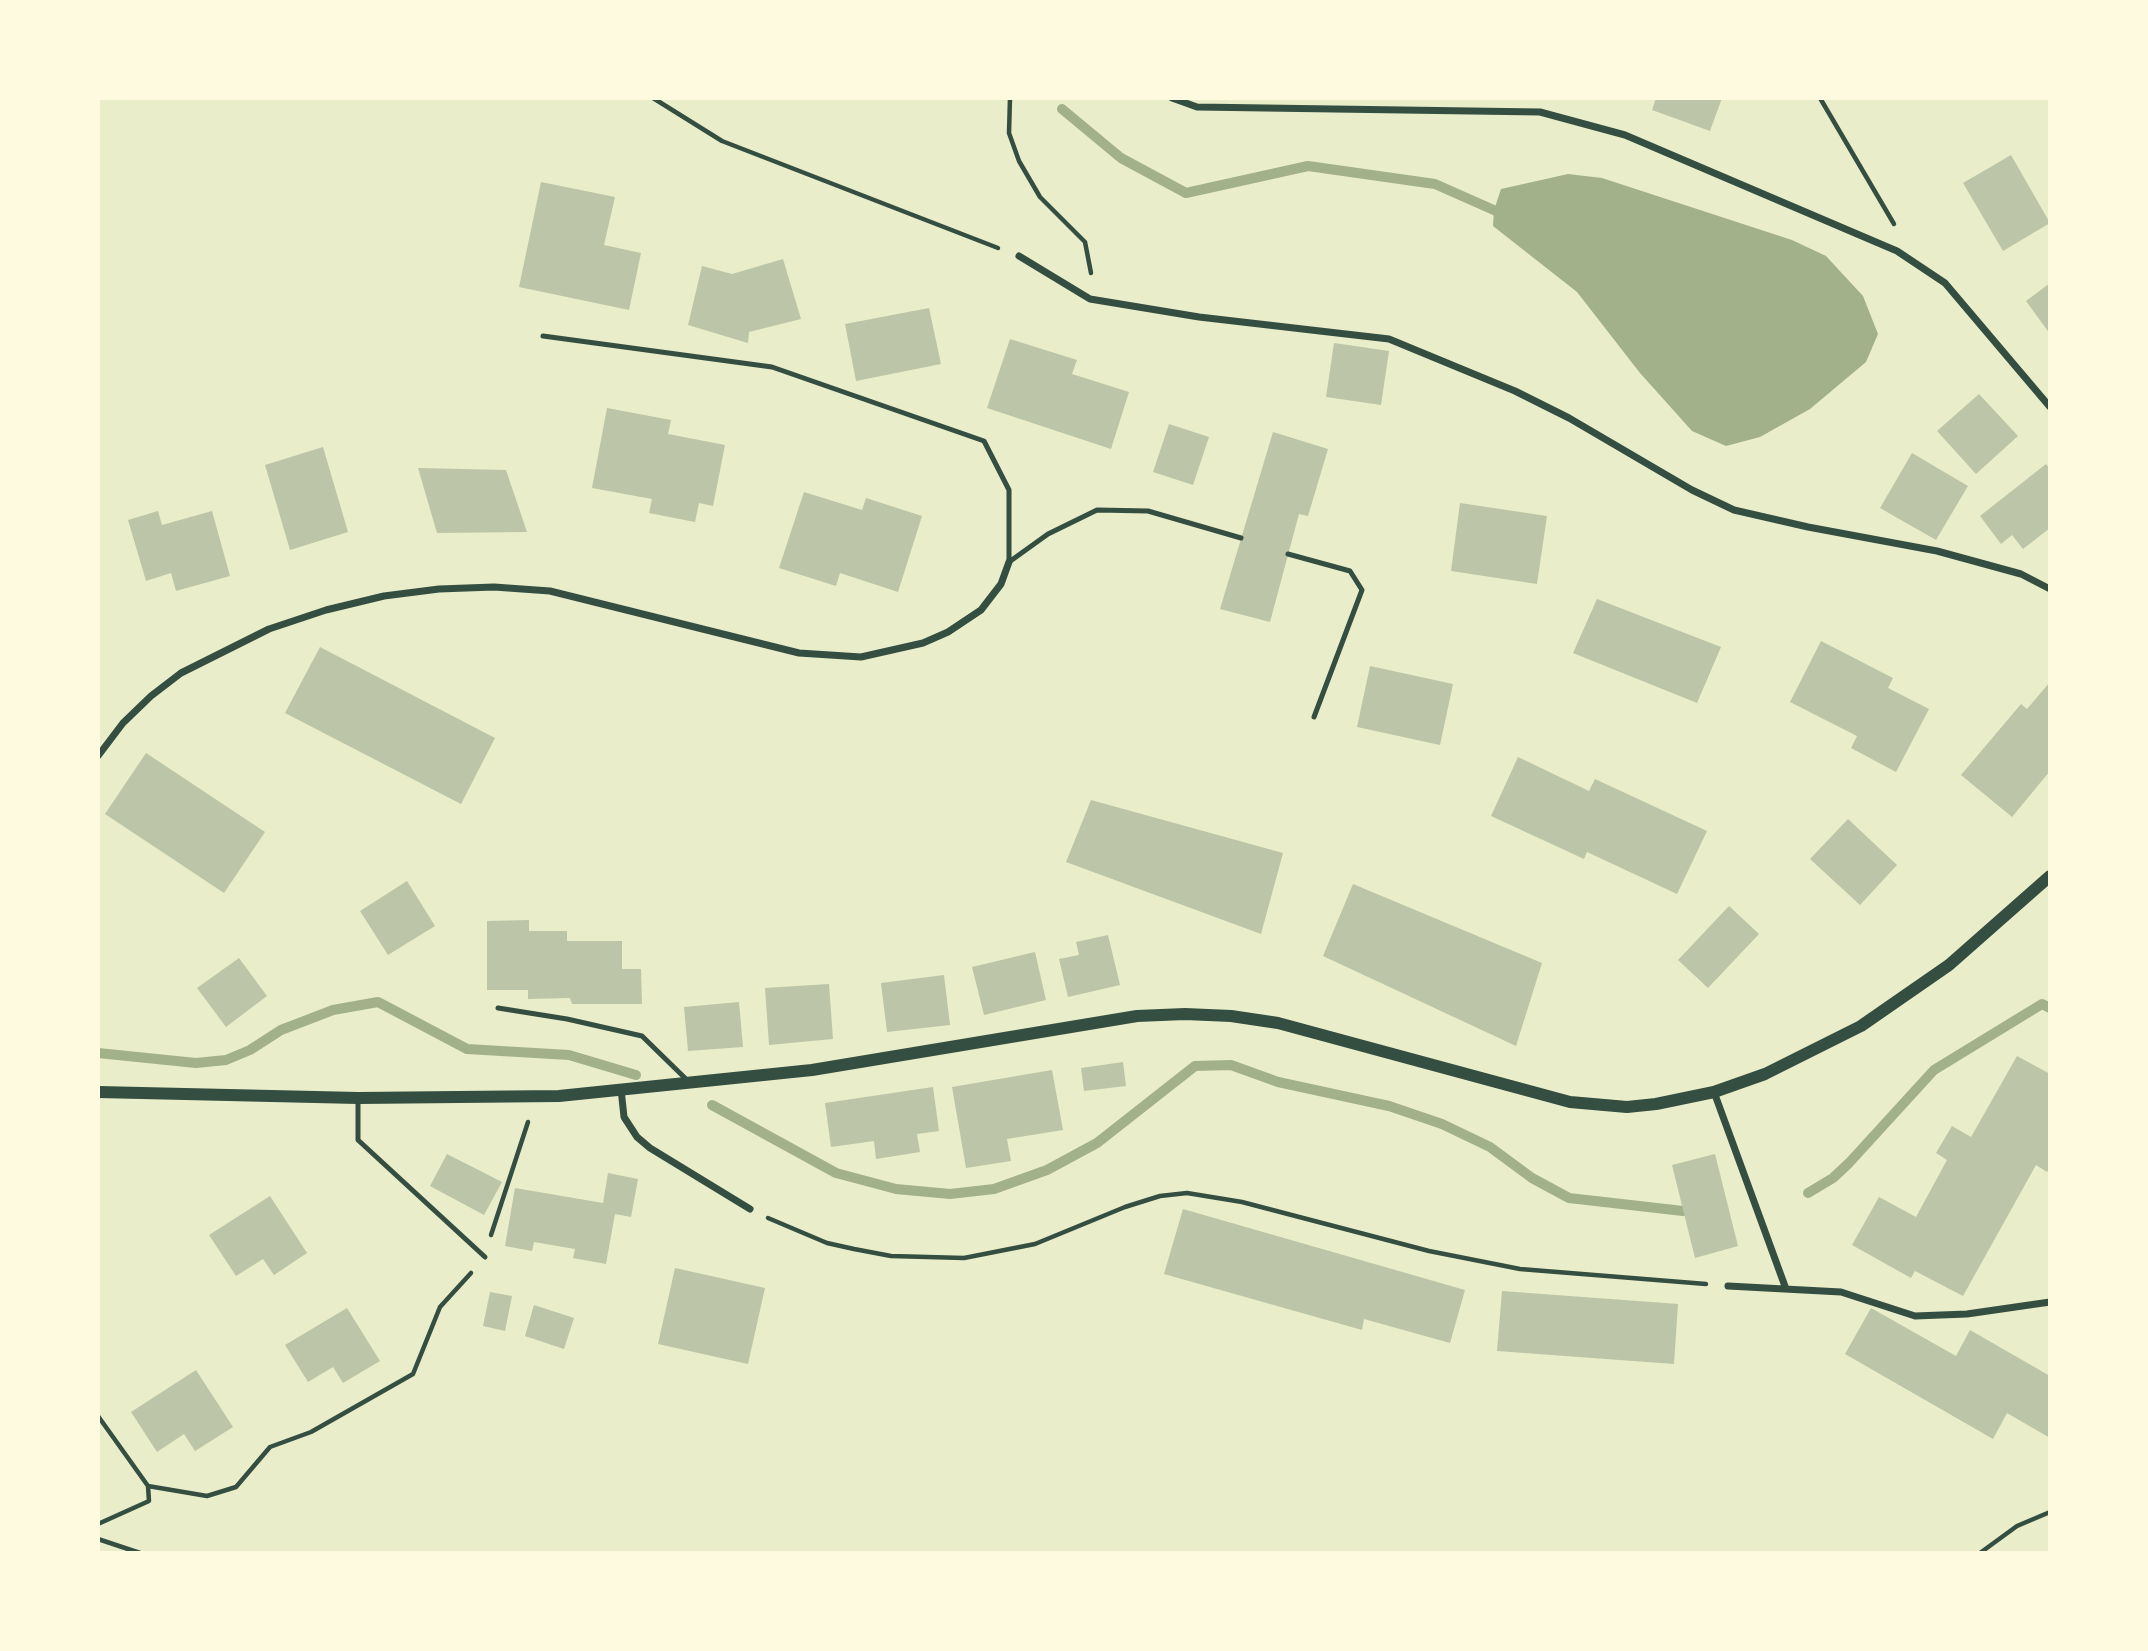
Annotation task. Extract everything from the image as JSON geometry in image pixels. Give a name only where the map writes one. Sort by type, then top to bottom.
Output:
[{"type":"street","points":[[1172,98],[1196,107],[1540,112],[1625,135],[1897,251],[1945,283],[2050,407]]},
{"type":"street","points":[[1018,256],[1090,299],[1199,317],[1389,339],[1515,391],[1569,418],[1692,490],[1734,510],[1937,551],[2021,574],[2050,589]]},
{"type":"street","points":[[99,753],[151,695],[181,673],[215,654],[269,629],[326,610],[384,596],[467,588],[550,591],[799,653],[861,657],[923,643],[948,632],[981,610],[1000,584],[1009,562]]},
{"type":"street","points":[[98,1092],[358,1098],[531,1097],[812,1070],[1125,1018],[1185,1014],[1231,1016],[1278,1023],[1570,1102],[1627,1107],[1686,1100],[1714,1092],[1814,1052],[1906,998],[1949,965],[2050,876]]},
{"type":"street","points":[[624,1088],[624,1116],[637,1137],[650,1148],[750,1209]]},
{"type":"street","points":[[1714,1092],[1786,1289]]},
{"type":"street","points":[[1728,1286],[1859,1295],[1900,1313],[1915,1316],[1967,1314],[2050,1302]]},
{"type":"lane","points":[[543,336],[772,367],[984,441],[1009,490],[1009,562]]},
{"type":"lane","points":[[1009,562],[1048,534],[1097,510],[1148,511],[1241,538]]},
{"type":"lane","points":[[1288,554],[1350,571],[1362,590],[1314,717]]},
{"type":"lane","points":[[498,1008],[642,1036],[688,1081]]},
{"type":"lane","points":[[358,1098],[358,1140],[485,1257]]},
{"type":"path","points":[[653,98],[722,141],[1018,256]]},
{"type":"path","points":[[1010,98],[1009,133],[1019,161],[1040,197],[1085,242],[1091,273],[1090,299]]},
{"type":"path","points":[[1820,98],[1902,238],[1897,251]]},
{"type":"path","points":[[148,1486],[207,1496],[236,1487],[270,1447],[311,1432],[413,1374],[440,1307],[485,1257],[527,1122]]},
{"type":"path","points":[[750,1209],[791,1230],[827,1243],[891,1256],[964,1258],[1035,1244],[1125,1207],[1160,1196],[1187,1194],[1242,1202],[1429,1251],[1520,1269],[1728,1286]]},
{"type":"path","points":[[98,1416],[148,1486],[149,1502],[98,1524]]},
{"type":"path","points":[[1980,1553],[2017,1526],[2050,1512]]},
{"type":"path","points":[[98,1539],[140,1553]]},
{"type":"shaded area","points":[[1568,174],[1602,178],[1792,240],[1826,256],[1863,296],[1878,334],[1866,362],[1810,409],[1760,437],[1726,446],[1692,431],[1640,373],[1577,292],[1493,226],[1494,210],[1501,189]]},
{"type":"building","points":[[1656,98],[1722,98],[1710,131],[1652,110]]},
{"type":"building","points":[[2011,155],[2050,223],[2003,251],[1963,183]]},
{"type":"building","points":[[541,182],[615,197],[604,245],[641,253],[629,310],[519,287]]},
{"type":"building","points":[[783,259],[801,319],[749,332],[748,343],[688,325],[702,266],[732,274]]},
{"type":"building","points":[[2050,283],[2050,334],[2026,301]]},
{"type":"building","points":[[929,308],[941,364],[856,381],[845,324]]},
{"type":"building","points":[[1010,339],[1077,360],[1072,374],[1129,392],[1111,449],[987,408]]},
{"type":"building","points":[[1334,343],[1389,351],[1381,405],[1326,397]]},
{"type":"building","points":[[1979,394],[2018,436],[1976,474],[1937,431]]},
{"type":"building","points":[[607,408],[671,420],[668,434],[725,445],[713,506],[699,503],[695,522],[649,513],[652,499],[592,488]]},
{"type":"building","points":[[1169,424],[1209,437],[1193,485],[1153,472]]},
{"type":"building","points":[[1273,432],[1328,449],[1308,516],[1299,514],[1270,622],[1220,609]]},
{"type":"building","points":[[323,447],[348,532],[290,550],[265,465]]},
{"type":"building","points":[[1912,453],[1968,486],[1936,540],[1880,508]]},
{"type":"building","points":[[2046,464],[2050,469],[2050,528],[2023,549],[2012,535],[2001,544],[1980,516]]},
{"type":"building","points":[[418,468],[506,470],[527,532],[437,533]]},
{"type":"building","points":[[804,492],[862,510],[866,498],[922,516],[898,592],[840,573],[836,586],[779,568]]},
{"type":"building","points":[[1460,503],[1547,516],[1537,584],[1451,571]]},
{"type":"building","points":[[158,511],[162,525],[212,511],[230,576],[176,591],[171,573],[146,581],[128,520]]},
{"type":"building","points":[[1597,599],[1721,647],[1697,703],[1573,653]]},
{"type":"building","points":[[1821,641],[1893,678],[1888,688],[1929,709],[1896,772],[1851,748],[1857,736],[1790,702]]},
{"type":"building","points":[[320,647],[495,738],[461,804],[285,713]]},
{"type":"building","points":[[1370,666],[1453,684],[1440,745],[1357,727]]},
{"type":"building","points":[[2050,682],[2050,771],[2012,817],[1961,775],[2021,704],[2027,709]]},
{"type":"building","points":[[146,753],[265,832],[224,893],[105,814]]},
{"type":"building","points":[[1518,757],[1589,791],[1595,779],[1707,831],[1677,894],[1587,852],[1584,859],[1491,816]]},
{"type":"building","points":[[1091,800],[1283,853],[1261,934],[1066,862]]},
{"type":"building","points":[[1848,819],[1897,865],[1860,905],[1810,859]]},
{"type":"building","points":[[407,881],[435,926],[388,955],[360,911]]},
{"type":"building","points":[[1353,884],[1542,963],[1516,1046],[1323,956]]},
{"type":"building","points":[[1729,906],[1759,934],[1708,988],[1678,960]]},
{"type":"building","points":[[529,920],[529,931],[567,931],[567,941],[622,941],[622,969],[641,969],[642,1004],[572,1004],[570,998],[528,999],[528,990],[487,990],[487,921]]},
{"type":"building","points":[[1108,935],[1120,985],[1068,997],[1059,959],[1079,955],[1076,942]]},
{"type":"building","points":[[1035,952],[1046,1000],[984,1015],[972,967]]},
{"type":"building","points":[[239,958],[267,996],[226,1027],[197,988]]},
{"type":"building","points":[[944,975],[950,1025],[887,1032],[881,983]]},
{"type":"building","points":[[829,984],[833,1039],[769,1045],[765,988]]},
{"type":"building","points":[[739,1002],[743,1047],[688,1051],[684,1007]]},
{"type":"building","points":[[2017,1056],[2050,1074],[2050,1167],[2047,1172],[2036,1165],[1963,1296],[1915,1271],[1911,1278],[1852,1245],[1879,1197],[1916,1217],[1947,1160],[1936,1153],[1952,1126],[1971,1137]]},
{"type":"building","points":[[1123,1062],[1126,1086],[1084,1091],[1081,1068]]},
{"type":"building","points":[[1052,1070],[1063,1130],[1007,1139],[1011,1161],[966,1168],[952,1087]]},
{"type":"building","points":[[933,1087],[939,1131],[917,1134],[920,1152],[876,1159],[874,1141],[831,1147],[825,1103]]},
{"type":"building","points":[[447,1154],[502,1182],[484,1215],[430,1186]]},
{"type":"building","points":[[1715,1154],[1738,1246],[1695,1258],[1672,1165]]},
{"type":"building","points":[[608,1173],[638,1179],[631,1217],[615,1214],[606,1264],[573,1258],[575,1249],[534,1242],[532,1251],[505,1246],[515,1188],[603,1203]]},
{"type":"building","points":[[270,1196],[307,1253],[274,1275],[263,1259],[236,1276],[209,1235]]},
{"type":"building","points":[[1183,1209],[1465,1290],[1450,1343],[1364,1319],[1362,1330],[1164,1274]]},
{"type":"building","points":[[675,1268],[765,1288],[748,1364],[658,1344]]},
{"type":"building","points":[[1502,1291],[1678,1304],[1674,1364],[1497,1351]]},
{"type":"building","points":[[490,1292],[512,1296],[505,1331],[483,1326]]},
{"type":"building","points":[[534,1305],[574,1318],[564,1349],[525,1336]]},
{"type":"building","points":[[347,1308],[380,1361],[343,1383],[333,1367],[308,1382],[285,1345]]},
{"type":"building","points":[[1871,1308],[1956,1356],[1970,1330],[2050,1376],[2050,1438],[2007,1413],[1993,1439],[1845,1354]]},
{"type":"building","points":[[196,1370],[233,1427],[195,1451],[184,1434],[157,1452],[131,1412]]},
{"type":"waterway","points":[[1062,109],[1121,158],[1186,193],[1308,166],[1435,184],[1505,215]]},
{"type":"waterway","points":[[98,1053],[196,1063],[226,1060],[250,1050],[281,1030],[333,1010],[378,1002],[467,1049],[569,1055],[636,1075]]},
{"type":"waterway","points":[[1808,1193],[1833,1178],[1849,1163],[1934,1070],[2042,1004],[2050,1008]]},
{"type":"waterway","points":[[712,1105],[836,1173],[896,1189],[950,1194],[994,1189],[1047,1170],[1097,1143],[1195,1066],[1231,1065],[1278,1082],[1389,1106],[1442,1124],[1490,1147],[1532,1178],[1569,1198],[1683,1211]]}]
